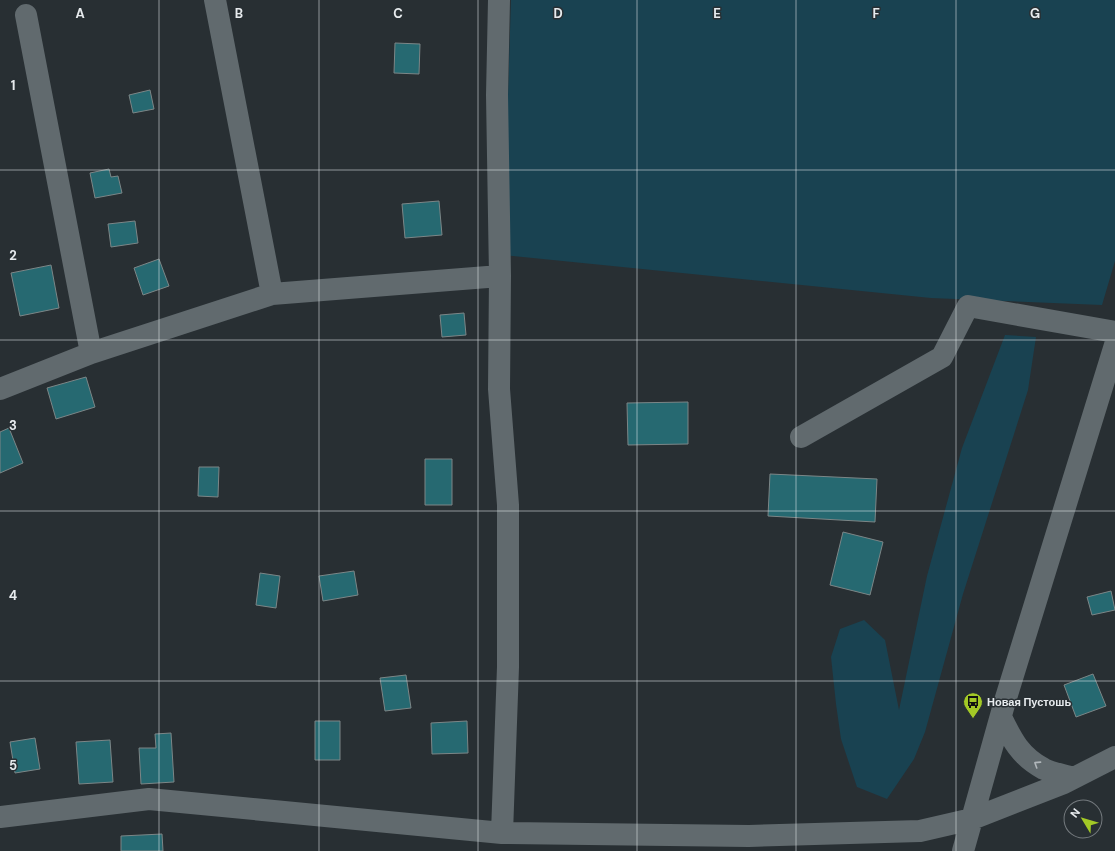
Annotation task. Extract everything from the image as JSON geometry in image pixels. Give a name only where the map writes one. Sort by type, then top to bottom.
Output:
[{"type":"street","points":[[215,0],[272,294]]},
{"type":"street","points":[[499,0],[499,389],[508,505],[508,667],[502,833]]},
{"type":"street","points":[[26,15],[91,353]]},
{"type":"street","points":[[0,389],[91,353],[272,294],[500,276]]},
{"type":"street","points":[[801,437],[942,357],[968,306],[1115,332]]},
{"type":"street","points":[[963,851],[1001,717],[1115,345]]},
{"type":"street","points":[[1001,717],[1016,747],[1028,758],[1044,769],[1073,778]]},
{"type":"street","points":[[0,817],[149,799],[502,833],[749,836],[920,831],[972,819],[1064,783],[1115,757]]},
{"type":"shaded area","points":[[511,0],[1115,0],[1115,261],[1102,305],[931,298],[503,255]]},
{"type":"shaded area","points":[[1005,335],[1036,337],[1028,390],[963,594],[925,732],[914,759],[887,799],[857,787],[841,739],[831,657],[840,629],[864,620],[885,640],[899,710],[927,576],[962,448]]},
{"type":"building","points":[[395,43],[420,44],[419,74],[394,73]]},
{"type":"building","points":[[150,90],[154,109],[133,113],[129,95]]},
{"type":"building","points":[[109,169],[111,177],[118,176],[122,193],[95,198],[90,173]]},
{"type":"building","points":[[439,201],[442,235],[405,238],[402,204]]},
{"type":"building","points":[[135,221],[138,243],[111,247],[108,224]]},
{"type":"building","points":[[159,259],[169,286],[143,295],[134,268]]},
{"type":"building","points":[[51,265],[59,308],[20,316],[11,273]]},
{"type":"building","points":[[464,313],[466,335],[442,337],[440,315]]},
{"type":"building","points":[[86,377],[95,407],[56,419],[47,388]]},
{"type":"building","points":[[688,402],[688,444],[628,445],[627,403]]},
{"type":"building","points":[[9,428],[23,463],[0,473],[0,432]]},
{"type":"building","points":[[425,459],[452,459],[452,505],[425,505]]},
{"type":"building","points":[[199,467],[219,467],[218,497],[198,496]]},
{"type":"building","points":[[770,474],[877,479],[875,522],[768,516]]},
{"type":"building","points":[[843,532],[883,542],[870,595],[830,585]]},
{"type":"building","points":[[354,571],[358,595],[323,601],[319,576]]},
{"type":"building","points":[[260,573],[280,576],[276,608],[256,605]]},
{"type":"building","points":[[1111,591],[1115,610],[1092,615],[1087,597]]},
{"type":"building","points":[[1093,674],[1106,706],[1076,717],[1064,685]]},
{"type":"building","points":[[406,675],[411,708],[385,711],[380,678]]},
{"type":"building","points":[[315,721],[340,721],[340,760],[315,760]]},
{"type":"building","points":[[467,721],[468,753],[432,754],[431,723]]},
{"type":"building","points":[[171,733],[174,782],[141,784],[139,748],[156,748],[155,734]]},
{"type":"building","points":[[35,738],[40,769],[15,773],[10,742]]},
{"type":"building","points":[[110,740],[113,782],[79,784],[76,742]]},
{"type":"building","points":[[162,834],[163,851],[121,851],[121,836]]},
{"type":"place","name":"Новая Пустошь","points":[[973,719]]}]
